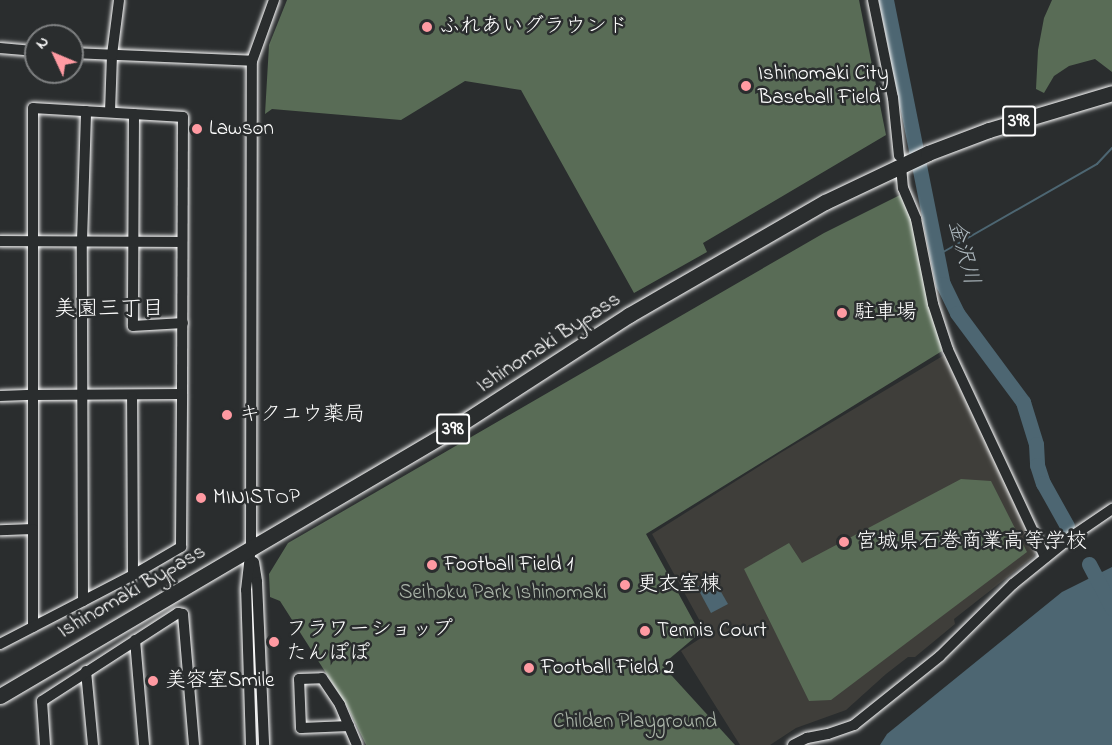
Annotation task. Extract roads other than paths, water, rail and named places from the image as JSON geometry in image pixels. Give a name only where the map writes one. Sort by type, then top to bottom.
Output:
[{"type":"highway","name":"Ishinomaki Bypass","points":[[0,696],[446,434],[629,315],[825,202],[902,162],[989,130],[1112,93]]},
{"type":"street","points":[[110,112],[111,55],[119,0]]},
{"type":"street","points":[[251,745],[246,590],[251,547],[252,61],[274,0]]},
{"type":"street","points":[[873,0],[893,98],[902,162],[903,188],[916,219],[933,304],[948,350],[1045,557]]},
{"type":"street","points":[[0,48],[24,50]]},
{"type":"street","points":[[84,54],[252,61]]},
{"type":"street","points":[[0,644],[33,627],[133,575],[181,547],[183,117],[33,108],[33,627]]},
{"type":"street","points":[[83,601],[82,241],[86,111]]},
{"type":"street","points":[[134,114],[133,326],[183,323]]},
{"type":"street","points":[[0,241],[182,242]]},
{"type":"street","points":[[0,396],[182,394]]},
{"type":"street","points":[[132,396],[133,575]]},
{"type":"street","points":[[793,745],[807,738],[854,725],[960,637],[1012,584],[1045,557],[1112,509]]},
{"type":"street","points":[[0,530],[33,529]]},
{"type":"street","points":[[251,547],[257,582],[264,745]]},
{"type":"street","points":[[45,745],[42,701],[178,613],[183,614],[194,745]]},
{"type":"street","points":[[135,640],[144,745]]},
{"type":"street","points":[[86,671],[93,745]]},
{"type":"street","points":[[349,726],[301,728],[299,679],[322,678],[340,705],[349,726],[357,745]]},
{"type":"water","points":[[1112,567],[1112,745],[880,745],[887,734],[1062,592]]},
{"type":"water","points":[[713,578],[728,604],[711,613],[697,587]]},
{"type":"waterway","name":"金沢川","points":[[886,0],[943,284],[957,313],[1023,402],[1036,444],[1037,465],[1043,483],[1067,526]]},
{"type":"waterway","points":[[938,255],[1097,164],[1112,148]]},
{"type":"waterway","name":"金沢川","points":[[1089,564],[1112,608]]},
{"type":"place","name":"ふれあいグラウンド","points":[[427,27]]},
{"type":"place","name":"Ishinomaki City Baseball Field","points":[[746,86]]},
{"type":"place","name":"Lawson","points":[[197,129]]},
{"type":"place","name":"駐車場","points":[[842,313]]},
{"type":"place","name":"キクユウ薬局","points":[[227,415]]},
{"type":"place","name":"MINISTOP","points":[[201,498]]},
{"type":"place","name":"宮城県石巻商業高等学校","points":[[844,542]]},
{"type":"place","name":"Football Field 1","points":[[432,565]]},
{"type":"place","name":"更衣室棟","points":[[625,585]]},
{"type":"place","name":"Tennis Court","points":[[645,631]]},
{"type":"place","name":"フラワーショップ たんぽぽ","points":[[274,642]]},
{"type":"place","name":"Football Field 2","points":[[529,668]]},
{"type":"place","name":"美容室Smile","points":[[153,681]]},
{"type":"district","name":"美園三丁目","points":[[109,311]]},
{"type":"park label","name":"Seihoku Park Ishinomaki","points":[[503,593]]},
{"type":"park label","name":"Childen Playground","points":[[635,722]]}]
